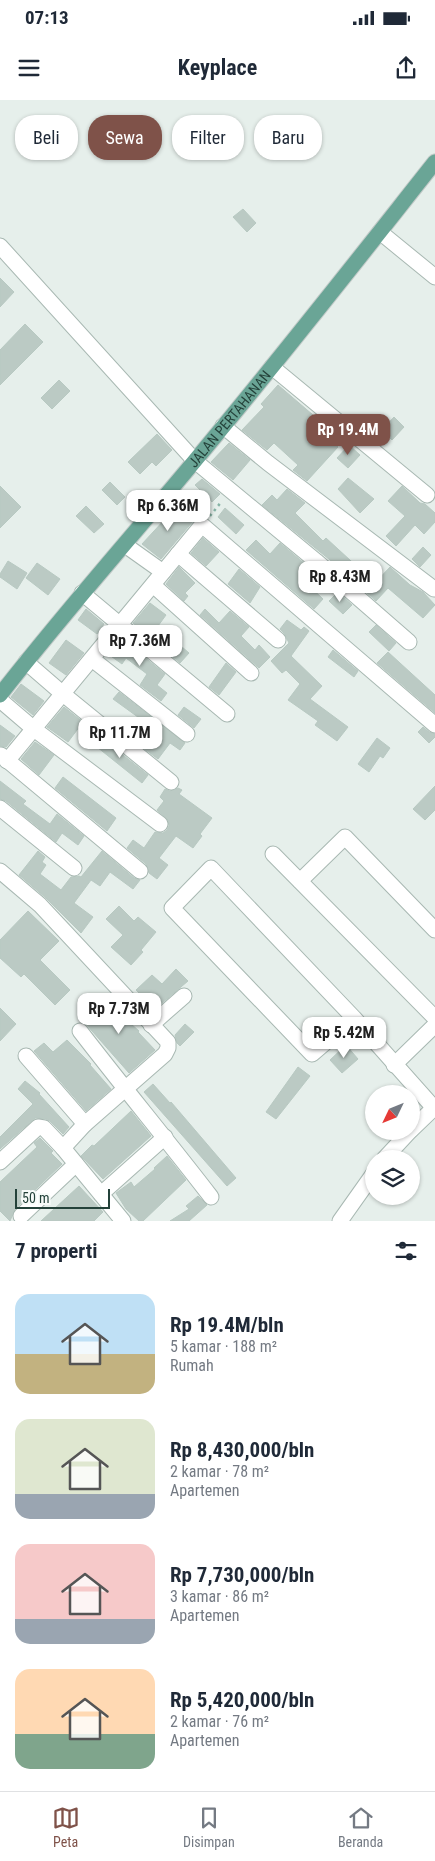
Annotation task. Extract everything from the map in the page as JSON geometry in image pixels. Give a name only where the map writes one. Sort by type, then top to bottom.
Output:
[{"type":"main road","name":"JALAN PERTAHANAN","points":[[0,695],[82,593],[125,545],[272,367],[435,162]]},
{"type":"street","points":[[380,232],[435,277]]},
{"type":"street","points":[[0,246],[195,461],[316,561],[409,642]]},
{"type":"street","points":[[272,367],[427,495]]},
{"type":"street","points":[[223,426],[268,463],[434,590]]},
{"type":"street","points":[[140,871],[4,758],[34,729],[202,525],[435,725]]},
{"type":"street","points":[[125,545],[163,572]]},
{"type":"street","points":[[178,554],[278,640]]},
{"type":"street","points":[[153,585],[251,673]]},
{"type":"street","points":[[82,593],[226,714]]},
{"type":"street","points":[[92,658],[187,734]]},
{"type":"street","points":[[26,662],[171,782]]},
{"type":"street","points":[[0,700],[34,729],[160,824]]},
{"type":"street","points":[[0,808],[74,868]]},
{"type":"street","points":[[300,881],[345,837],[435,930]]},
{"type":"street","points":[[273,854],[435,1018]]},
{"type":"street","points":[[354,1018],[312,1054],[172,908],[211,868],[354,1018],[394,1065],[435,1108],[420,1122]]},
{"type":"street","points":[[0,871],[40,905],[168,1042],[165,1054],[85,1124],[63,1148]]},
{"type":"street","points":[[151,1025],[184,996]]},
{"type":"street","points":[[394,1065],[435,1025]]},
{"type":"street","points":[[80,1031],[211,1197]]},
{"type":"street","points":[[26,1056],[85,1124]]},
{"type":"street","points":[[0,1162],[38,1127],[44,1128],[101,1194],[115,1218]]},
{"type":"street","points":[[101,1194],[165,1137]]},
{"type":"street","points":[[393,1150],[402,1140]]},
{"type":"street","points":[[21,1216],[76,1164]]},
{"type":"street","points":[[340,1221],[365,1186]]},
{"type":"path","points":[[202,525],[231,490]]},
{"type":"building","points":[[243,209],[256,223],[247,232],[233,217]]},
{"type":"building","points":[[0,278],[14,292],[0,307]]},
{"type":"building","points":[[25,324],[43,342],[0,385],[0,350]]},
{"type":"building","points":[[59,380],[70,391],[52,409],[41,398]]},
{"type":"building","points":[[278,385],[327,427],[322,432],[338,447],[307,481],[293,470],[298,465],[274,443],[267,450],[242,430],[264,407],[261,404]]},
{"type":"building","points":[[394,417],[404,427],[392,440],[382,430]]},
{"type":"building","points":[[157,434],[172,450],[156,466],[152,462],[140,474],[128,462]]},
{"type":"building","points":[[229,443],[250,460],[233,480],[211,462]]},
{"type":"building","points":[[349,445],[360,455],[348,468],[337,458]]},
{"type":"building","points":[[348,478],[374,499],[360,513],[338,489]]},
{"type":"building","points":[[202,479],[220,494],[212,502],[195,485]]},
{"type":"building","points":[[110,482],[125,497],[117,505],[102,490]]},
{"type":"building","points":[[0,486],[21,507],[0,528]]},
{"type":"building","points":[[402,486],[420,503],[425,504],[435,513],[435,522],[424,534],[415,525],[396,546],[386,536],[405,516],[388,501]]},
{"type":"building","points":[[287,489],[305,503],[295,513],[323,541],[326,538],[375,583],[390,567],[410,585],[423,592],[435,605],[423,618],[388,588],[376,601],[335,564],[262,505],[272,495],[277,500]]},
{"type":"building","points":[[178,505],[194,520],[161,559],[142,544]]},
{"type":"building","points":[[86,506],[104,524],[94,533],[76,516]]},
{"type":"building","points":[[225,508],[244,525],[236,534],[218,517]]},
{"type":"building","points":[[203,538],[219,552],[206,566],[191,553]]},
{"type":"building","points":[[256,540],[270,554],[280,543],[311,569],[302,579],[323,599],[314,609],[246,550]]},
{"type":"building","points":[[423,547],[431,555],[420,567],[412,559]]},
{"type":"building","points":[[8,561],[27,573],[17,589],[0,577]]},
{"type":"building","points":[[37,563],[60,579],[48,595],[26,578]]},
{"type":"building","points":[[179,567],[195,583],[185,593],[188,596],[184,601],[166,584]]},
{"type":"building","points":[[239,569],[260,587],[250,603],[228,584]]},
{"type":"building","points":[[338,592],[352,605],[343,614],[329,601]]},
{"type":"building","points":[[150,603],[166,615],[150,637],[133,623]]},
{"type":"building","points":[[86,609],[104,624],[97,634],[78,620]]},
{"type":"building","points":[[205,609],[219,623],[230,611],[249,627],[241,636],[255,650],[259,645],[270,657],[259,668],[200,615]]},
{"type":"building","points":[[287,620],[301,630],[304,627],[309,631],[291,656],[322,686],[310,699],[348,727],[337,741],[315,725],[318,721],[288,700],[300,684],[286,670],[282,673],[271,661],[289,643],[280,629]]},
{"type":"building","points":[[376,625],[396,643],[389,651],[369,632]]},
{"type":"building","points":[[121,638],[165,674],[157,685],[167,693],[161,701],[140,685],[147,674],[126,658],[122,664],[108,654]]},
{"type":"building","points":[[66,640],[84,653],[66,675],[49,663]]},
{"type":"building","points":[[174,640],[189,653],[180,663],[165,650]]},
{"type":"building","points":[[333,650],[358,671],[354,677],[328,657]]},
{"type":"building","points":[[388,652],[435,695],[435,713],[377,663]]},
{"type":"building","points":[[226,663],[236,672],[219,695],[209,687]]},
{"type":"building","points":[[21,684],[44,701],[33,715],[11,697]]},
{"type":"building","points":[[119,692],[185,743],[180,750],[170,743],[158,759],[142,747],[153,732],[140,722],[142,720],[113,699]]},
{"type":"building","points":[[64,707],[83,722],[68,742],[47,727]]},
{"type":"building","points":[[184,707],[201,719],[194,728],[178,715]]},
{"type":"building","points":[[0,725],[15,736],[6,747],[0,746]]},
{"type":"building","points":[[423,727],[435,734],[435,737],[429,743],[418,732]]},
{"type":"building","points":[[98,735],[148,775],[142,783],[92,743]]},
{"type":"building","points":[[377,738],[390,748],[383,758],[380,756],[369,772],[358,764]]},
{"type":"building","points":[[35,742],[54,755],[39,775],[21,759]]},
{"type":"building","points":[[63,777],[116,818],[107,831],[55,788]]},
{"type":"building","points":[[0,781],[26,801],[23,804],[50,824],[57,814],[84,836],[78,845],[62,833],[56,842],[6,801],[0,799]]},
{"type":"building","points":[[435,786],[435,810],[425,820],[413,809]]},
{"type":"building","points":[[178,788],[182,790],[179,794],[212,818],[200,834],[202,836],[193,848],[176,836],[159,858],[168,865],[157,879],[149,873],[146,864],[127,848],[133,840],[144,848],[155,832],[163,833],[167,830],[169,826],[168,820],[157,810],[164,801],[160,797],[165,789],[170,791]]},
{"type":"building","points":[[38,851],[45,857],[42,862],[46,865],[40,874],[61,890],[71,877],[81,877],[102,851],[134,878],[140,880],[133,889],[110,872],[100,886],[91,880],[74,903],[93,917],[81,933],[46,898],[19,875]]},
{"type":"building","points":[[119,906],[134,921],[138,917],[156,932],[141,950],[143,952],[131,965],[111,947],[123,935],[106,919]]},
{"type":"building","points":[[28,911],[59,941],[40,960],[70,990],[55,1005],[24,974],[21,977],[0,958],[0,940]]},
{"type":"building","points":[[176,969],[188,981],[155,1009],[136,990],[152,975],[162,984]]},
{"type":"building","points":[[107,996],[133,1022],[131,1024],[155,1050],[129,1073],[85,1023],[97,1011],[94,1009]]},
{"type":"building","points":[[0,1008],[16,1024],[0,1041]]},
{"type":"building","points":[[185,1024],[194,1032],[180,1046],[175,1035]]},
{"type":"building","points":[[67,1040],[91,1064],[111,1089],[86,1111],[34,1051],[44,1043],[53,1052]]},
{"type":"building","points":[[346,1045],[358,1059],[342,1073],[330,1060]]},
{"type":"building","points":[[298,1067],[310,1076],[276,1119],[266,1112]]},
{"type":"building","points":[[25,1081],[40,1093],[69,1127],[63,1134],[50,1121],[35,1118],[0,1149],[0,1137],[33,1104],[18,1089]]},
{"type":"building","points":[[153,1084],[171,1102],[236,1178],[227,1186],[144,1092]]},
{"type":"building","points":[[131,1111],[151,1136],[103,1179],[81,1156]]},
{"type":"building","points":[[40,1138],[53,1151],[51,1153],[62,1164],[15,1209],[10,1221],[0,1211],[0,1182],[37,1147],[34,1143]]},
{"type":"building","points":[[167,1156],[186,1180],[143,1221],[139,1221],[126,1209],[116,1193],[131,1182],[134,1187]]},
{"type":"building","points":[[79,1186],[103,1212],[94,1221],[41,1221]]},
{"type":"building","points":[[198,1196],[207,1205],[189,1221],[170,1221],[189,1209],[186,1206]]}]
